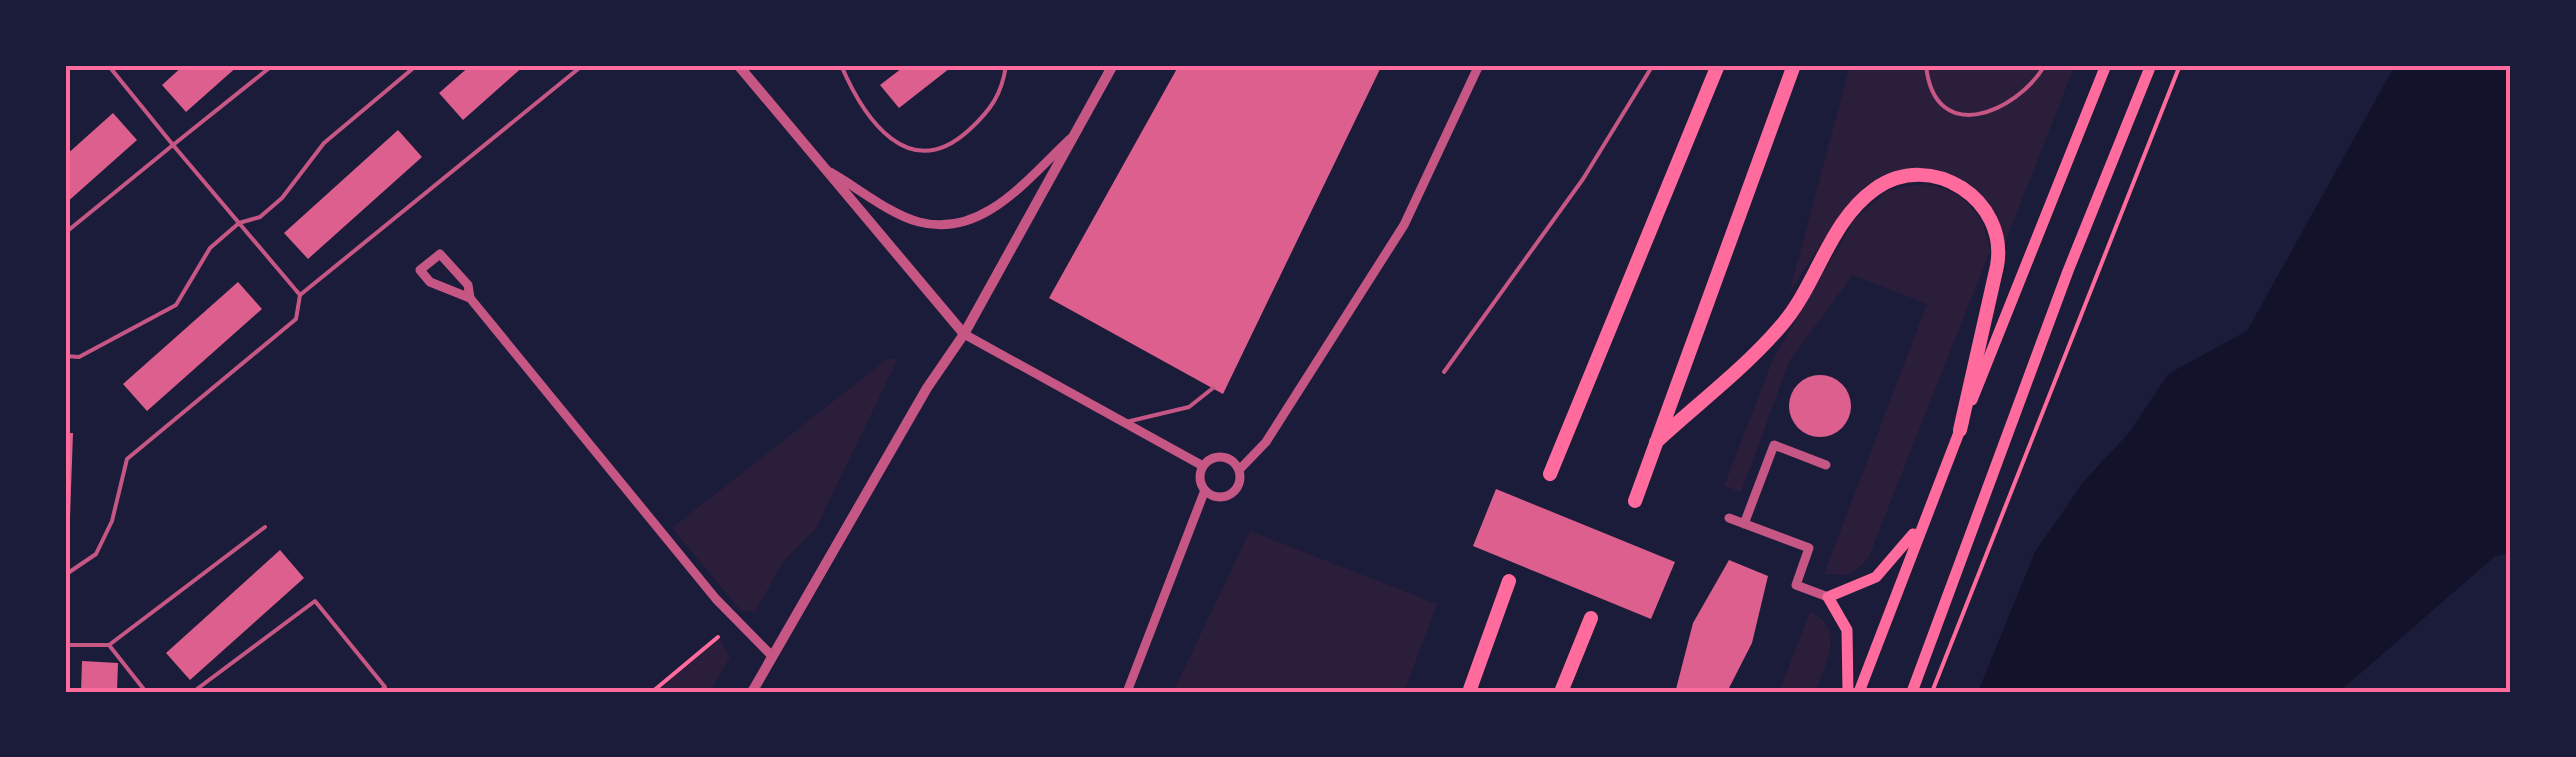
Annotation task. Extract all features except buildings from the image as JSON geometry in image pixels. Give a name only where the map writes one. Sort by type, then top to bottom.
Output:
[{"type":"highway","points":[[1550,474],[1718,65]]},
{"type":"highway","points":[[1634,501],[1794,65]]},
{"type":"highway","points":[[1656,442],[1782,326],[1860,202],[1892,181],[1928,176],[1954,182],[1975,197],[1990,216],[1998,241],[1997,266],[1960,430]]},
{"type":"highway","points":[[1469,692],[1509,582]]},
{"type":"highway","points":[[1561,692],[1590,618]]},
{"type":"main road","points":[[1859,692],[1922,523],[2106,65]]},
{"type":"main road","points":[[1912,692],[2068,271],[2150,65]]},
{"type":"main road","points":[[1848,692],[1848,637],[1842,618],[1828,597],[1876,577],[1922,523]]},
{"type":"street","points":[[738,65],[964,334],[1203,466]]},
{"type":"street","points":[[752,692],[927,388],[964,334],[1113,65]]},
{"type":"street","points":[[1240,469],[1224,456],[1210,459],[1200,477],[1205,490],[1215,497],[1233,493],[1240,482],[1240,469],[1266,442],[1404,225],[1478,65]]},
{"type":"street","points":[[821,167],[919,222],[962,224],[996,208],[1072,137]]},
{"type":"street","points":[[470,298],[468,286],[440,254],[420,270],[430,282],[470,298],[716,599],[772,656]]},
{"type":"street","points":[[1744,524],[1774,446],[1826,465]]},
{"type":"street","points":[[1127,692],[1205,490]]},
{"type":"street","points":[[1730,518],[1809,548],[1796,585],[1828,597]]},
{"type":"lane","points":[[108,65],[300,295]]},
{"type":"lane","points":[[65,233],[274,65]]},
{"type":"lane","points":[[65,356],[79,356],[112,342],[176,305],[210,248],[239,223],[260,217],[282,198],[324,143],[417,65]]},
{"type":"lane","points":[[65,575],[96,554],[112,521],[126,459],[296,320],[300,295],[583,65]]},
{"type":"lane","points":[[841,65],[856,100],[880,129],[909,150],[931,153],[959,140],[998,101],[1006,65]]},
{"type":"lane","points":[[1444,372],[1583,179],[1653,65]]},
{"type":"lane","points":[[1926,65],[1934,99],[1949,112],[1962,114],[2011,103],[2029,89],[2045,65]]},
{"type":"lane","points":[[1124,423],[1190,408],[1213,388]]},
{"type":"lane","points":[[65,646],[108,646],[265,527]]},
{"type":"lane","points":[[193,692],[315,601],[385,687],[379,692]]},
{"type":"lane","points":[[108,646],[146,692]]},
{"type":"path","points":[[1932,692],[2180,65]]},
{"type":"path","points":[[652,692],[718,637]]},
{"type":"shaded area","points":[[1850,65],[2075,65],[2005,243],[1991,207],[1963,180],[1933,170],[1894,173],[1866,186],[1845,207],[1789,294]]},
{"type":"shaded area","points":[[2395,65],[2511,65],[2511,553],[2495,556],[2339,692],[1978,692],[2035,552],[2084,481],[2129,433],[2168,374],[2247,331]]},
{"type":"shaded area","points":[[1923,184],[1949,191],[1969,204],[1983,224],[1990,251],[1868,559],[1850,575],[1824,574],[1927,304],[1853,275],[1790,360],[1741,492],[1724,486],[1773,359],[1854,220],[1888,190]]},
{"type":"shaded area","points":[[887,359],[898,359],[816,528],[783,562],[755,612],[741,611],[672,528]]},
{"type":"shaded area","points":[[1250,531],[1437,604],[1404,692],[1173,692]]},
{"type":"shaded area","points":[[1810,612],[1828,627],[1830,648],[1824,670],[1815,692],[1779,692]]},
{"type":"shaded area","points":[[718,637],[730,657],[710,692],[652,692]]}]
